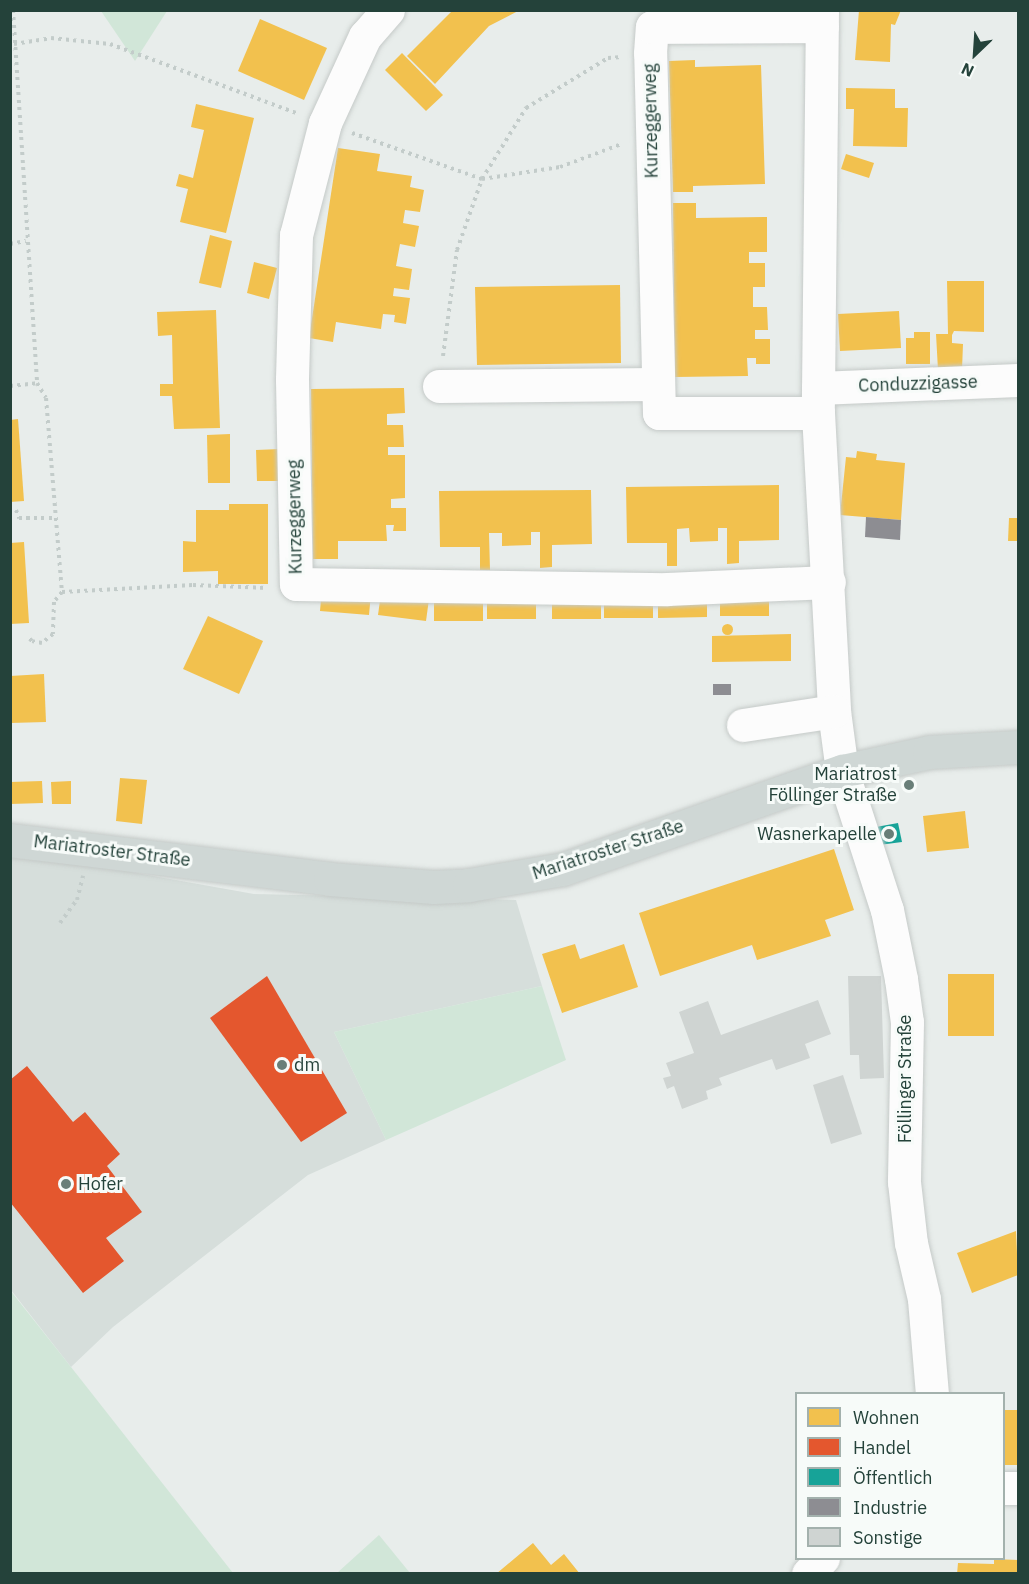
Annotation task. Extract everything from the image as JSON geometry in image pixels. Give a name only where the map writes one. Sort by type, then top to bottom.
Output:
[{"type":"main road","name":"Mariatroster Straße","points":[[10,840],[330,879],[434,886],[469,885],[563,869],[842,771],[929,752],[1018,747]]},
{"type":"street","name":"Kurzeggerweg","points":[[388,10],[365,36],[325,123],[296,235],[292,380],[296,584],[667,589],[829,582]]},
{"type":"street","name":"Kurzeggerweg","points":[[818,400],[659,413],[650,53],[652,27],[822,18],[818,400],[834,711],[842,771]]},
{"type":"street","name":"Conduzzigasse","points":[[818,400],[1018,380]]},
{"type":"street","points":[[439,386],[657,384]]},
{"type":"street","points":[[742,725],[834,711]]},
{"type":"street","name":"Föllinger Straße","points":[[842,771],[887,910],[904,1000],[904,1182],[911,1243],[924,1299],[932,1392]]},
{"type":"street","points":[[808,1574],[821,1560]]},
{"type":"path","points":[[13,10],[13,93],[37,383],[46,398],[62,592],[54,602],[53,634],[42,643],[32,641],[27,636]]},
{"type":"path","points":[[14,44],[51,38],[110,44],[482,179],[560,167],[615,144],[652,143]]},
{"type":"path","points":[[439,386],[457,250],[482,179],[526,108],[608,58],[650,53]]},
{"type":"path","points":[[10,244],[26,241]]},
{"type":"path","points":[[10,386],[37,383]]},
{"type":"path","points":[[16,510],[19,518],[56,518]]},
{"type":"path","points":[[62,592],[193,585],[274,589],[296,584]]},
{"type":"path","points":[[60,923],[77,900],[89,848]]},
{"type":"shaded area","points":[[11,858],[86,864],[254,894],[516,900],[542,986],[334,1032],[386,1140],[308,1175],[113,1327],[71,1367],[11,1290]]},
{"type":"green space","points":[[101,11],[167,11],[135,61]]},
{"type":"green space","points":[[542,986],[566,1060],[386,1140],[334,1032]]},
{"type":"green space","points":[[10,1290],[71,1367],[233,1573],[11,1573]]},
{"type":"green space","points":[[379,1535],[410,1573],[337,1573]]},
{"type":"building: Wohnen","points":[[453,10],[520,10],[489,26],[435,84],[407,56]]},
{"type":"building: Wohnen","points":[[859,10],[901,10],[895,25],[891,24],[890,62],[855,60]]},
{"type":"building: Wohnen","points":[[260,19],[327,48],[304,100],[238,71]]},
{"type":"building: Wohnen","points":[[402,53],[443,95],[426,111],[385,70]]},
{"type":"building: Wohnen","points":[[695,60],[695,67],[761,65],[765,184],[693,186],[693,192],[673,192],[669,61]]},
{"type":"building: Wohnen","points":[[846,88],[895,89],[895,108],[908,108],[907,147],[853,146],[854,109],[846,109]]},
{"type":"building: Wohnen","points":[[196,104],[254,118],[226,233],[180,222],[188,189],[176,186],[179,174],[193,178],[204,130],[191,127]]},
{"type":"building: Wohnen","points":[[338,148],[380,154],[377,171],[412,176],[410,187],[424,190],[420,212],[405,210],[403,223],[419,226],[415,247],[400,244],[396,266],[412,269],[409,290],[394,288],[393,296],[410,298],[406,324],[394,322],[395,315],[383,314],[381,329],[336,322],[333,342],[309,338]]},
{"type":"building: Wohnen","points":[[846,154],[874,163],[869,178],[841,169]]},
{"type":"building: Wohnen","points":[[673,203],[696,203],[696,218],[767,217],[767,252],[749,252],[749,263],[765,263],[765,287],[753,287],[753,307],[767,307],[768,330],[755,330],[755,339],[770,339],[770,364],[756,364],[756,358],[747,358],[748,376],[675,377]]},
{"type":"building: Wohnen","points":[[210,235],[232,241],[221,288],[199,283]]},
{"type":"building: Wohnen","points":[[254,262],[277,268],[269,299],[247,293]]},
{"type":"building: Wohnen","points":[[947,281],[984,281],[984,332],[954,331],[952,335],[952,343],[963,344],[962,370],[938,370],[936,334],[948,334]]},
{"type":"building: Wohnen","points":[[620,285],[621,363],[477,365],[475,287]]},
{"type":"building: Wohnen","points":[[216,310],[220,428],[174,429],[172,396],[160,396],[160,384],[173,384],[172,335],[158,336],[157,312]]},
{"type":"building: Wohnen","points":[[899,311],[901,348],[840,351],[838,314]]},
{"type":"building: Wohnen","points":[[914,332],[930,332],[930,364],[906,364],[906,338],[914,338]]},
{"type":"building: Wohnen","points":[[404,388],[405,413],[387,414],[387,425],[403,425],[404,447],[388,447],[388,455],[405,455],[405,498],[391,499],[391,508],[406,508],[406,531],[393,531],[394,525],[386,525],[387,541],[338,541],[338,559],[313,559],[311,389]]},
{"type":"building: Wohnen","points":[[18,419],[24,501],[10,502],[10,420]]},
{"type":"building: Wohnen","points":[[230,434],[230,483],[208,483],[207,435]]},
{"type":"building: Wohnen","points":[[280,449],[280,481],[257,481],[256,450]]},
{"type":"building: Wohnen","points":[[857,451],[877,454],[876,460],[905,463],[901,520],[840,515],[846,457],[856,458]]},
{"type":"building: Wohnen","points":[[779,485],[779,540],[739,541],[739,563],[727,564],[727,528],[718,528],[718,541],[690,542],[689,528],[677,529],[677,566],[667,566],[667,543],[627,543],[626,487]]},
{"type":"building: Wohnen","points":[[591,490],[592,544],[552,545],[552,567],[540,568],[540,532],[531,532],[531,545],[502,546],[502,533],[489,533],[490,570],[480,570],[480,547],[440,547],[439,491]]},
{"type":"building: Wohnen","points":[[229,504],[268,504],[268,584],[218,584],[218,571],[183,572],[183,541],[196,542],[196,510],[229,510]]},
{"type":"building: Wohnen","points":[[1009,518],[1018,518],[1018,541],[1008,541]]},
{"type":"building: Wohnen","points":[[24,542],[29,623],[10,624],[10,543]]},
{"type":"building: Wohnen","points":[[322,589],[371,593],[369,615],[320,611]]},
{"type":"building: Wohnen","points":[[381,593],[429,599],[426,621],[378,615]]},
{"type":"building: Wohnen","points":[[720,593],[769,593],[769,616],[720,616]]},
{"type":"building: Wohnen","points":[[604,595],[653,595],[653,618],[604,618]]},
{"type":"building: Wohnen","points":[[658,595],[707,595],[707,617],[658,618]]},
{"type":"building: Wohnen","points":[[601,596],[601,619],[552,619],[552,597]]},
{"type":"building: Wohnen","points":[[487,597],[536,597],[536,619],[487,619]]},
{"type":"building: Wohnen","points":[[483,598],[483,621],[434,621],[434,599]]},
{"type":"building: Wohnen","points":[[208,616],[263,641],[239,694],[183,669]]},
{"type":"building: Wohnen","points":[[727,624],[731,625],[731,633],[727,634],[723,633],[722,629],[723,625]]},
{"type":"building: Wohnen","points":[[791,634],[791,661],[712,662],[712,636]]},
{"type":"building: Wohnen","points":[[44,674],[46,722],[10,723],[10,676]]},
{"type":"building: Wohnen","points":[[120,778],[147,780],[142,824],[116,821]]},
{"type":"building: Wohnen","points":[[42,781],[43,803],[10,804],[10,782]]},
{"type":"building: Wohnen","points":[[71,781],[71,804],[52,804],[51,782]]},
{"type":"building: Wohnen","points":[[965,811],[969,848],[927,852],[923,816]]},
{"type":"building: Wohnen","points":[[834,849],[854,910],[825,920],[831,936],[757,960],[752,945],[660,976],[639,913]]},
{"type":"building: Wohnen","points":[[575,944],[580,959],[624,944],[638,987],[562,1013],[542,954]]},
{"type":"building: Wohnen","points":[[948,974],[994,974],[994,1036],[948,1036]]},
{"type":"building: Wohnen","points":[[1016,1231],[1018,1275],[972,1293],[957,1253]]},
{"type":"building: Wohnen","points":[[1005,1410],[1018,1410],[1018,1465],[1005,1465]]},
{"type":"building: Wohnen","points":[[533,1543],[551,1565],[564,1554],[580,1574],[496,1574]]},
{"type":"building: Wohnen","points":[[994,1560],[1018,1560],[1018,1574],[957,1574],[958,1563],[994,1564]]},
{"type":"building: Handel","name":"dm","points":[[267,976],[347,1113],[301,1142],[210,1018]]},
{"type":"building: Handel","name":"Hofer","points":[[27,1066],[73,1122],[85,1112],[120,1154],[107,1166],[142,1212],[106,1238],[124,1261],[83,1293],[10,1202],[10,1080]]},
{"type":"building: Öffentlich","name":"Wasnerkapelle","points":[[898,823],[902,842],[879,845],[876,827]]},
{"type":"building: Industrie","points":[[866,517],[901,520],[900,540],[865,537]]},
{"type":"building: Industrie","points":[[713,684],[731,684],[731,695],[713,695]]},
{"type":"building: Sonstige","points":[[848,976],[881,976],[884,1078],[860,1079],[859,1055],[850,1055]]},
{"type":"building: Sonstige","points":[[818,1000],[831,1034],[805,1044],[810,1058],[776,1070],[772,1059],[719,1078],[722,1085],[706,1091],[708,1099],[682,1109],[674,1086],[667,1089],[663,1078],[671,1076],[666,1063],[694,1053],[679,1012],[708,1001],[721,1035]]},
{"type":"building: Sonstige","points":[[843,1075],[862,1134],[831,1144],[813,1085]]},
{"type":"place","name":"Mariatrost Föllinger Straße","points":[[909,785]]},
{"type":"place","name":"Wasnerkapelle","points":[[889,834]]},
{"type":"place","name":"dm","points":[[282,1065]]},
{"type":"place","name":"Hofer","points":[[66,1184]]}]
